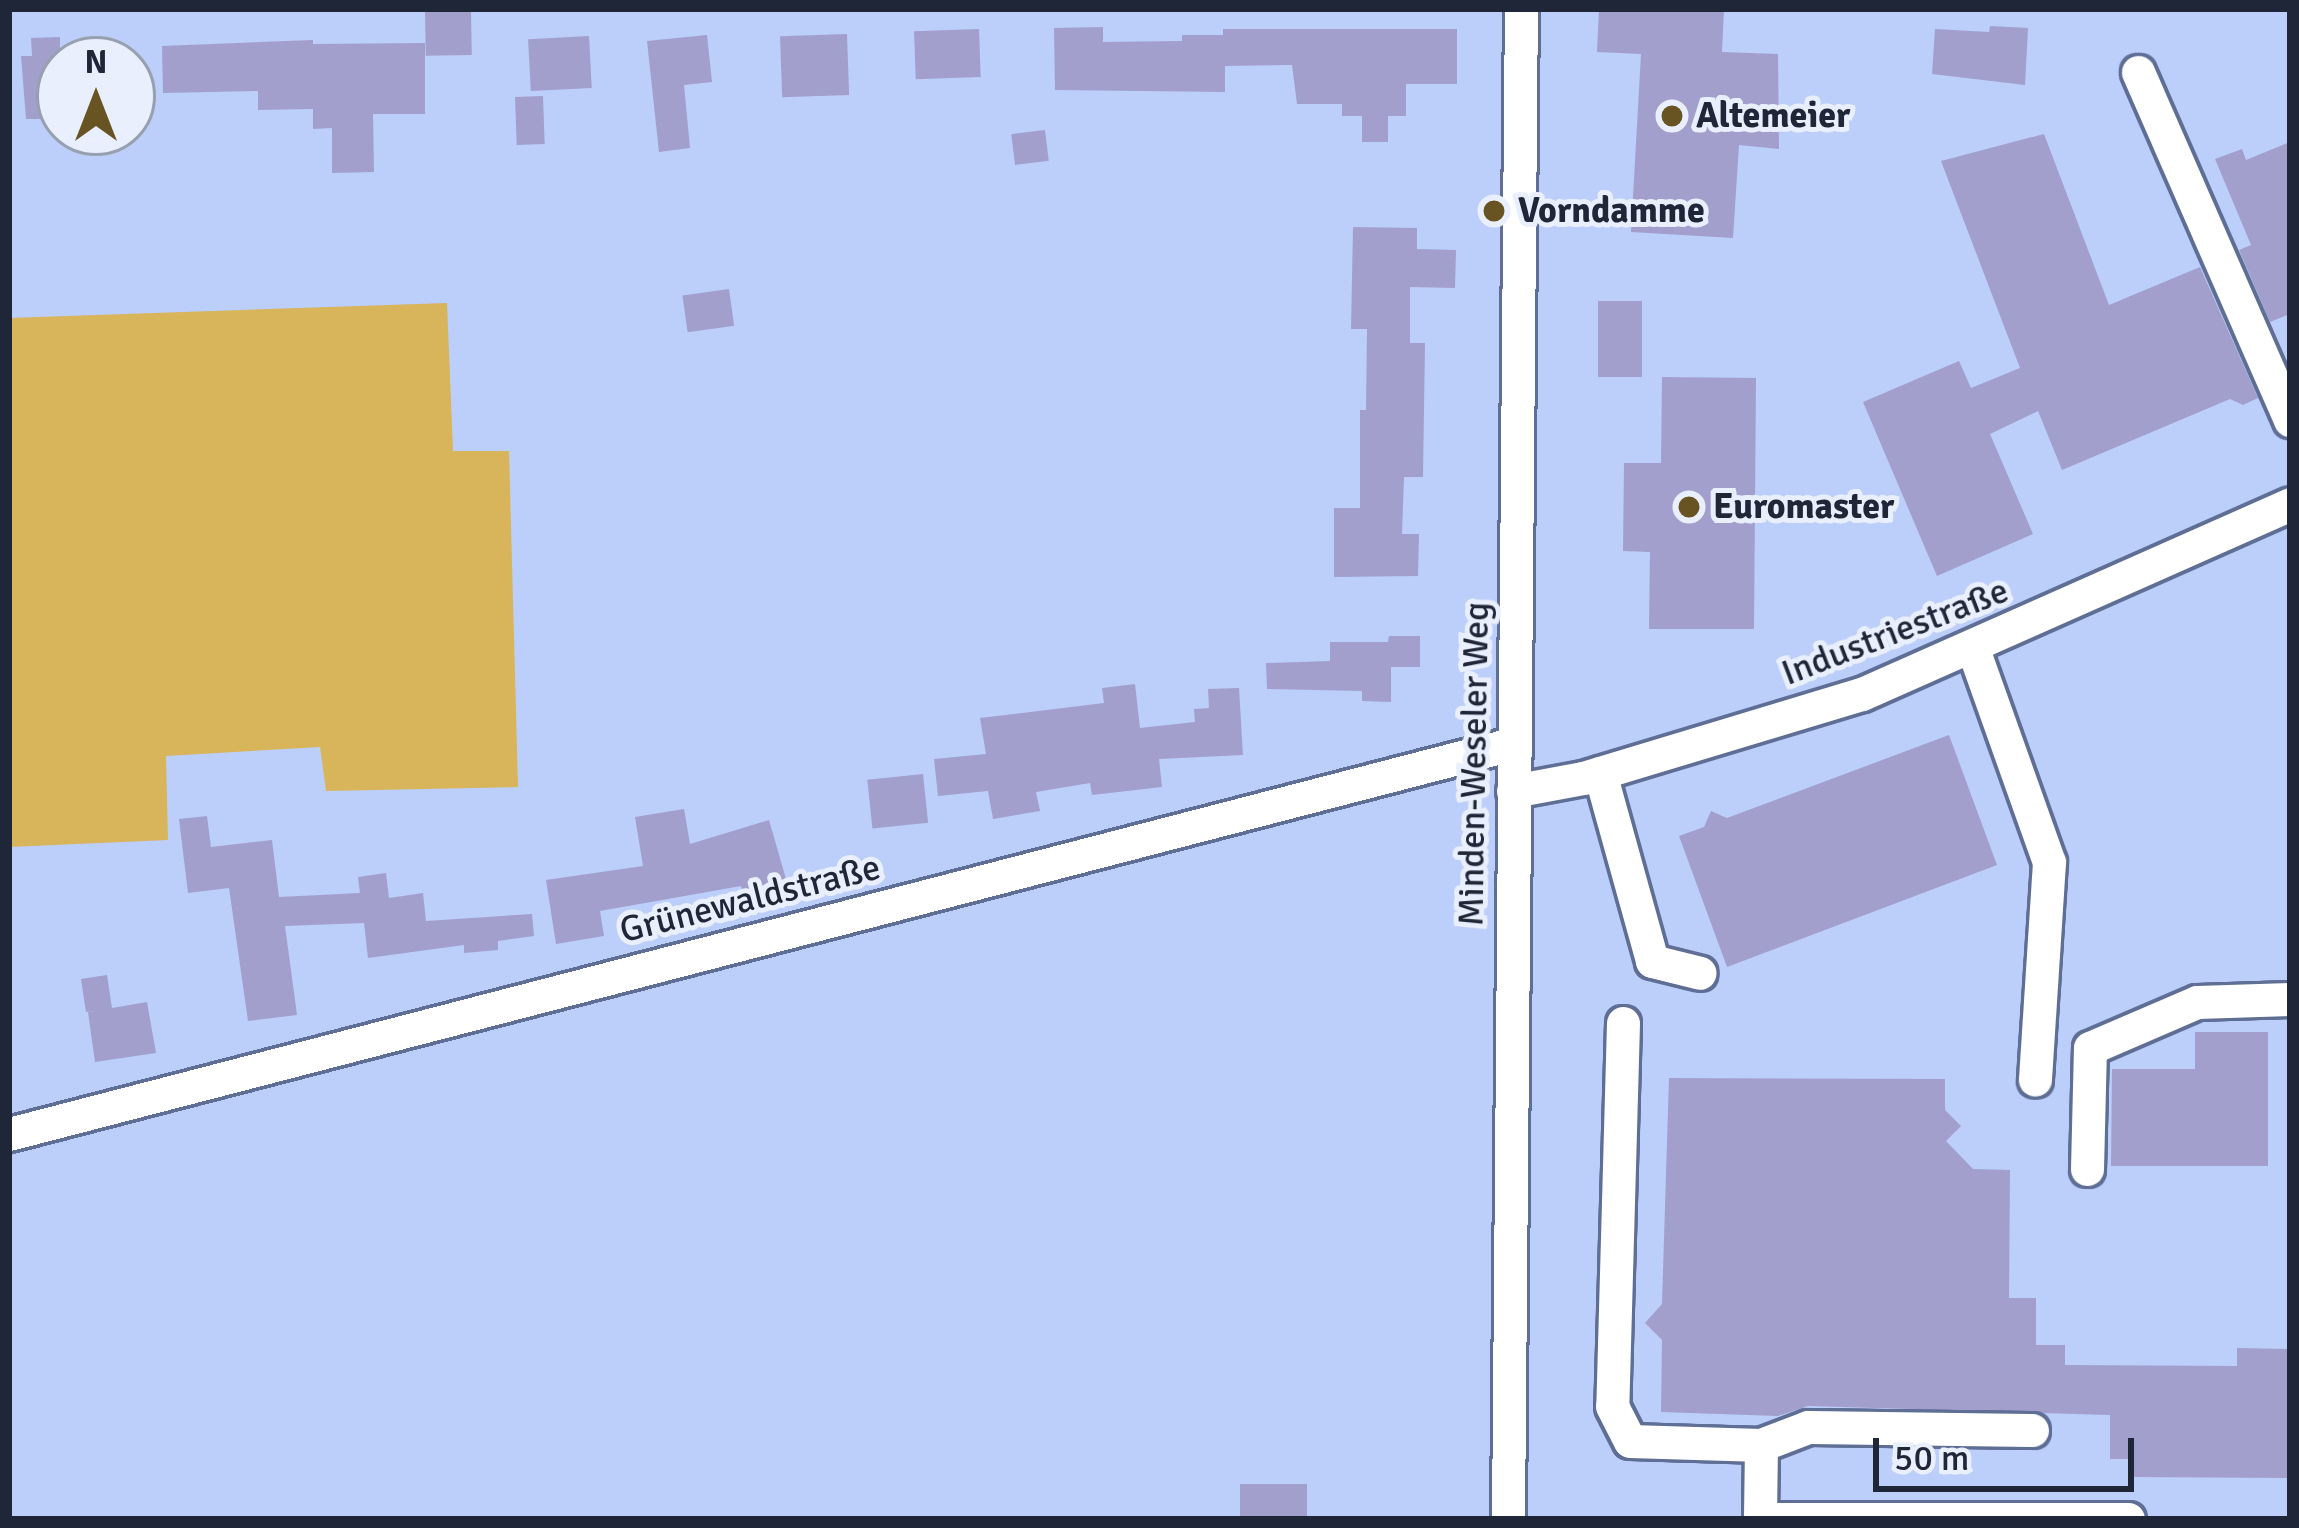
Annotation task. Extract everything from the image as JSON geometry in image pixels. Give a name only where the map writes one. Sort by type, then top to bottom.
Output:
[{"type":"street","name":"Minden-Weseler Weg","points":[[1508,1519],[1521,9]]},
{"type":"street","points":[[2138,72],[2290,420]]},
{"type":"street","name":"Industriestraße","points":[[1513,791],[1600,773],[1862,694],[2287,512]]},
{"type":"street","points":[[1972,646],[2049,862],[2035,1080]]},
{"type":"street","name":"Grünewaldstraße","points":[[9,1134],[1512,744]]},
{"type":"street","points":[[1600,773],[1652,961],[1700,973]]},
{"type":"street","points":[[2087,1169],[2090,1048],[2197,1002],[2290,999]]},
{"type":"street","points":[[1623,1023],[1612,1406],[1630,1441],[1761,1445],[1808,1427],[2032,1430]]},
{"type":"street","points":[[1761,1445],[1760,1518],[2128,1519]]},
{"type":"shaded area","points":[[447,303],[453,451],[509,451],[518,787],[326,791],[320,747],[166,756],[168,840],[9,847],[9,318]]},
{"type":"building","points":[[1599,9],[1724,9],[1722,52],[1778,54],[1779,149],[1739,145],[1733,238],[1631,232],[1641,54],[1597,52]]},
{"type":"building","points":[[471,10],[472,55],[426,56],[425,11]]},
{"type":"building","points":[[1990,26],[2028,28],[2025,85],[1932,74],[1935,29],[1989,32]]},
{"type":"building","points":[[1103,27],[1103,42],[1182,41],[1182,35],[1223,35],[1223,29],[1457,29],[1457,84],[1406,84],[1406,116],[1388,116],[1388,142],[1362,142],[1362,116],[1342,116],[1342,104],[1297,104],[1292,65],[1225,66],[1225,92],[1055,90],[1054,28]]},
{"type":"building","points":[[979,29],[981,77],[916,79],[914,31]]},
{"type":"building","points":[[847,34],[849,95],[782,97],[780,36]]},
{"type":"building","points":[[707,35],[712,82],[684,85],[690,148],[659,152],[647,41]]},
{"type":"building","points":[[589,36],[592,88],[531,91],[528,39]]},
{"type":"building","points":[[31,38],[36,38],[36,119],[26,119],[21,56],[32,56]]},
{"type":"building","points":[[313,40],[313,44],[425,43],[425,114],[373,114],[374,172],[332,173],[332,128],[313,129],[313,109],[258,110],[258,91],[163,93],[162,46]]},
{"type":"building","points":[[543,96],[545,144],[517,145],[515,97]]},
{"type":"building","points":[[1045,130],[1049,161],[1015,165],[1011,134]]},
{"type":"building","points":[[2044,134],[2109,305],[2200,267],[2258,398],[2243,405],[2230,399],[2062,470],[2038,411],[1990,434],[2033,534],[1937,576],[1863,402],[1959,361],[1971,388],[2020,368],[1941,161]]},
{"type":"building","points":[[2290,142],[2290,314],[2270,322],[2239,250],[2251,245],[2215,159],[2242,149],[2246,160]]},
{"type":"building","points":[[1353,227],[1417,228],[1417,249],[1456,250],[1455,288],[1410,287],[1410,343],[1425,343],[1423,477],[1404,477],[1402,534],[1419,534],[1418,576],[1334,577],[1334,508],[1360,508],[1360,410],[1366,410],[1367,329],[1351,329]]},
{"type":"building","points":[[729,289],[734,326],[688,332],[682,296]]},
{"type":"building","points":[[1598,301],[1642,301],[1642,377],[1598,377]]},
{"type":"building","name":"Euromaster","points":[[1662,377],[1756,378],[1754,629],[1649,629],[1650,552],[1623,551],[1624,463],[1661,463]]},
{"type":"building","points":[[1389,636],[1420,636],[1420,667],[1391,667],[1391,702],[1362,701],[1362,691],[1267,689],[1266,663],[1330,661],[1330,642],[1388,642]]},
{"type":"building","points":[[1135,684],[1140,728],[1195,722],[1194,709],[1209,708],[1208,689],[1239,688],[1243,755],[1159,759],[1162,787],[1092,795],[1090,783],[1036,792],[1040,811],[993,819],[988,791],[938,796],[934,759],[986,754],[980,718],[1104,703],[1102,688]]},
{"type":"building","points":[[1949,735],[1997,865],[1727,967],[1679,836],[1704,827],[1711,811],[1727,818]]},
{"type":"building","points":[[923,774],[928,823],[872,829],[867,780]]},
{"type":"building","points":[[684,809],[690,844],[769,820],[786,879],[742,891],[741,886],[600,911],[604,936],[556,944],[546,880],[643,866],[635,817]]},
{"type":"building","points":[[207,816],[211,847],[272,840],[279,897],[360,893],[358,877],[386,873],[389,898],[423,893],[426,921],[532,914],[534,936],[498,941],[498,950],[464,953],[464,945],[368,958],[364,923],[285,926],[297,1015],[248,1021],[229,888],[188,893],[179,819]]},
{"type":"building","points":[[107,975],[112,1008],[147,1002],[156,1053],[95,1062],[88,1012],[102,1010],[86,1012],[81,979]]},
{"type":"building","points":[[2195,1032],[2268,1032],[2268,1166],[2111,1166],[2112,1069],[2195,1069]]},
{"type":"building","points":[[1669,1078],[1945,1079],[1945,1110],[1961,1126],[1946,1141],[1973,1169],[2010,1170],[2009,1298],[2036,1298],[2036,1345],[2065,1345],[2065,1365],[2237,1366],[2237,1348],[2290,1349],[2290,1478],[2131,1477],[2132,1459],[2110,1459],[2110,1415],[1808,1406],[1778,1416],[1661,1412],[1662,1340],[1645,1323],[1662,1304]]},
{"type":"building","points":[[1240,1484],[1307,1484],[1307,1519],[1240,1519]]},
{"type":"place","name":"Altemeier","points":[[1672,116]]},
{"type":"place","name":"Vorndamme","points":[[1494,211]]},
{"type":"place","name":"Euromaster","points":[[1689,507]]}]
